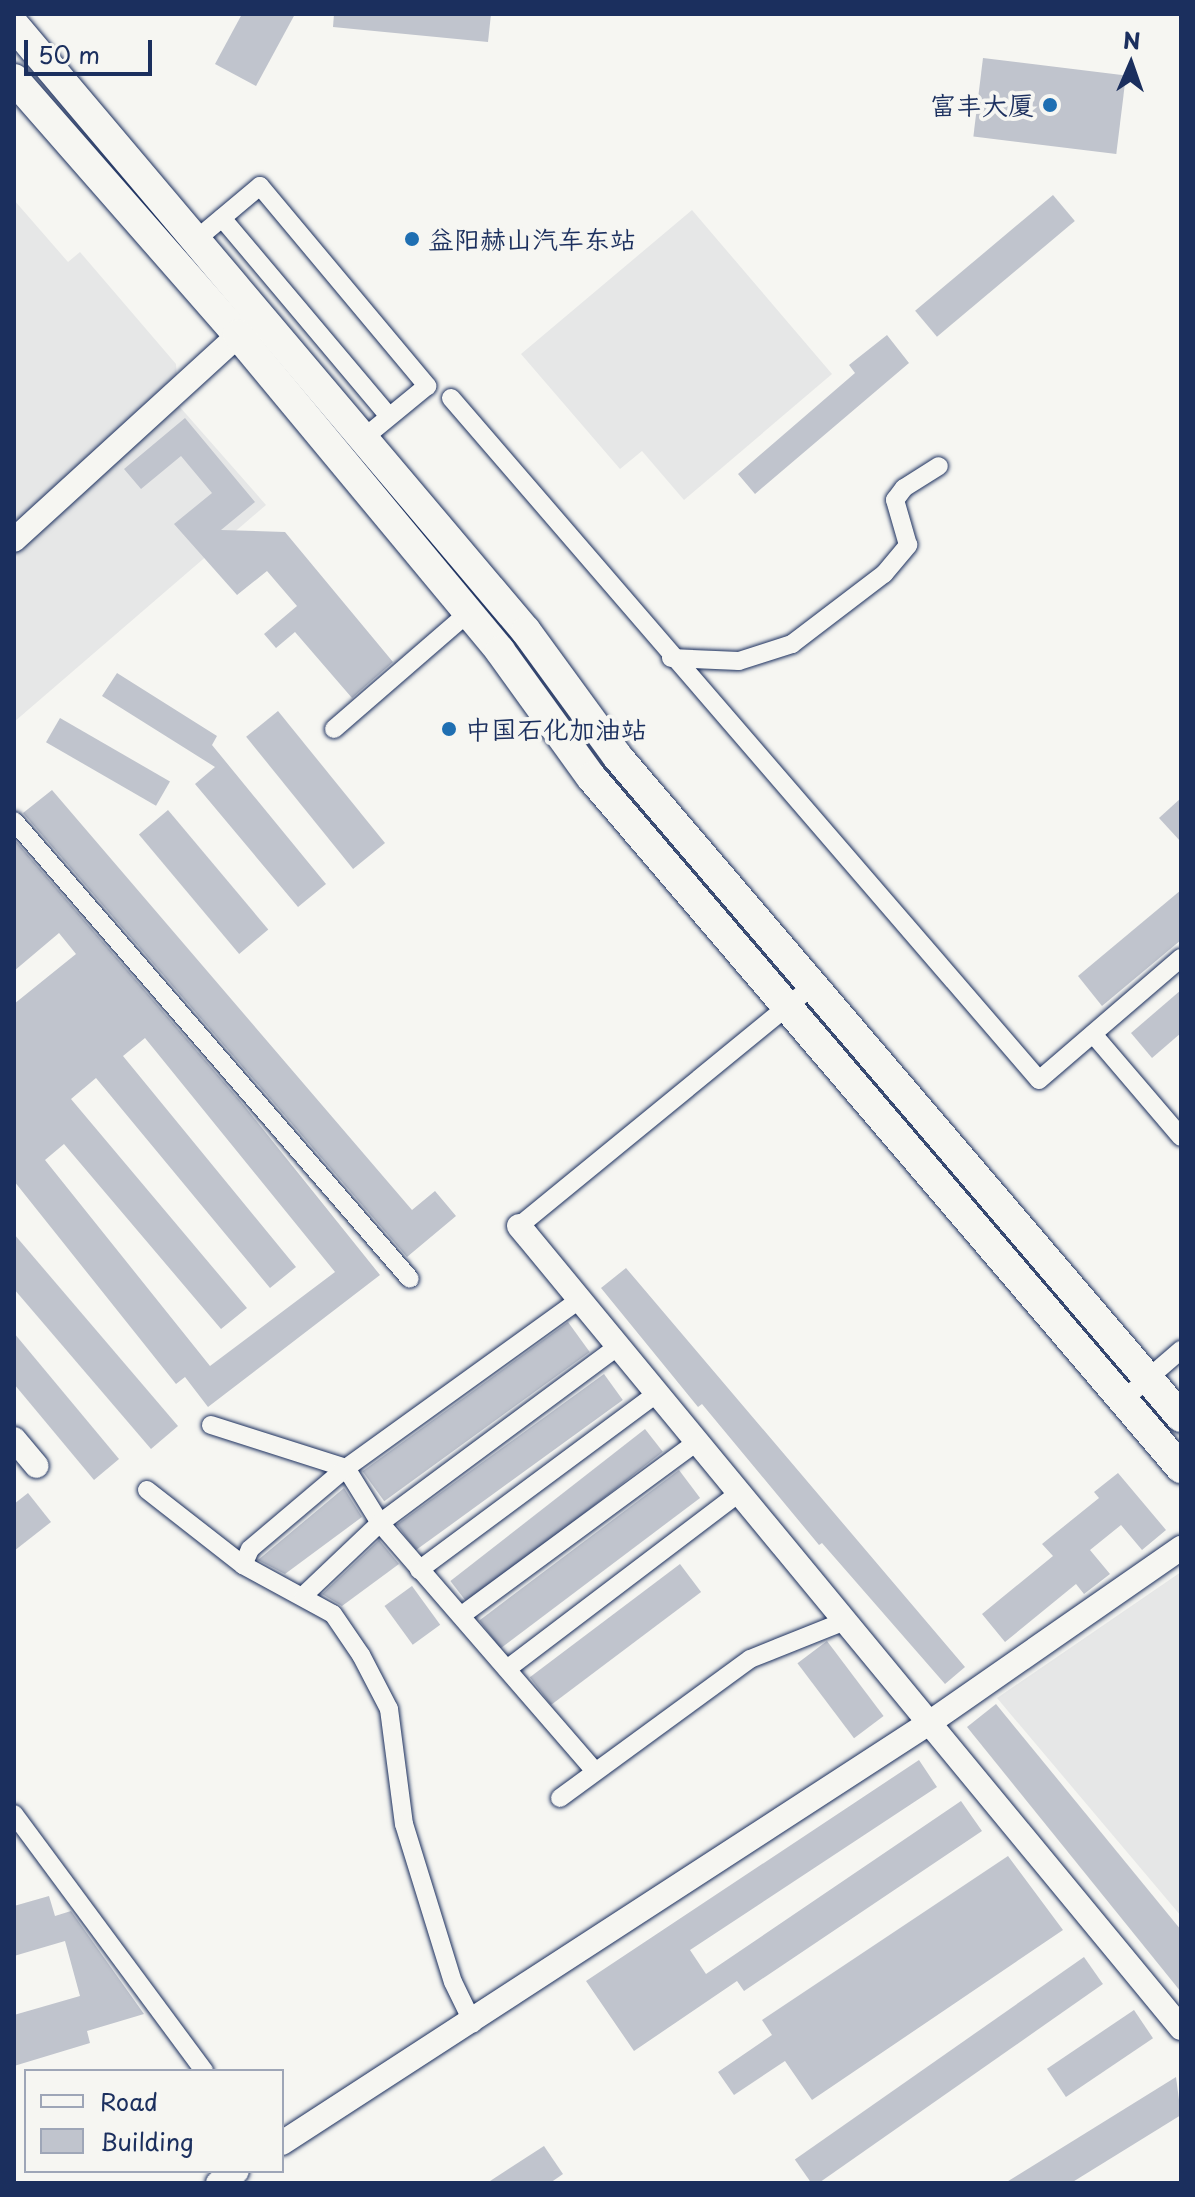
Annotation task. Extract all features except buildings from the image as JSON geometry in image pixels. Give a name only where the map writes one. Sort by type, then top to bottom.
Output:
[{"type":"main road","points":[[14,25],[263,314],[526,631],[617,756],[1181,1417]]},
{"type":"main road","points":[[14,79],[238,335],[468,613],[591,777],[1181,1468]]},
{"type":"street","points":[[198,238],[260,186],[427,386],[365,437]]},
{"type":"street","points":[[222,218],[389,416]]},
{"type":"street","points":[[14,540],[263,314]]},
{"type":"street","points":[[451,398],[671,658],[1039,1080],[1181,958]]},
{"type":"street","points":[[671,658],[739,661],[792,644],[884,574],[908,545],[895,500],[904,488],[939,466]]},
{"type":"street","points":[[334,729],[468,613]]},
{"type":"street","points":[[14,821],[410,1279]]},
{"type":"street","points":[[812,986],[519,1226],[1181,2028]]},
{"type":"street","points":[[1093,1034],[1181,1137]]},
{"type":"street","points":[[243,1565],[250,1549],[346,1468],[580,1299]]},
{"type":"street","points":[[304,1595],[380,1523],[618,1346]]},
{"type":"street","points":[[1123,1400],[1181,1350]]},
{"type":"street","points":[[419,1570],[657,1393]]},
{"type":"street","points":[[211,1425],[346,1468],[380,1523],[593,1769]]},
{"type":"street","points":[[14,1439],[37,1466]]},
{"type":"street","points":[[462,1615],[697,1442]]},
{"type":"street","points":[[147,1490],[243,1565],[304,1595],[333,1614],[389,1709],[404,1824],[453,1982],[473,2023]]},
{"type":"street","points":[[507,1669],[739,1493]]},
{"type":"street","points":[[284,2142],[473,2023],[929,1723],[1181,1548]]},
{"type":"street","points":[[560,1798],[593,1769],[750,1659],[845,1621]]},
{"type":"street","points":[[14,1814],[203,2069]]},
{"type":"shaded area","points":[[14,200],[68,262],[80,252],[176,364],[179,406],[266,505],[14,722]]},
{"type":"shaded area","points":[[692,210],[832,374],[684,500],[642,451],[620,469],[521,354]]},
{"type":"shaded area","points":[[1181,1572],[1181,1916],[997,1698]]},
{"type":"place","name":"富丰大厦","points":[[1050,105]]},
{"type":"place","name":"益阳赫山汽车东站","points":[[412,239]]},
{"type":"place","name":"中国石化加油站","points":[[449,729]]}]
